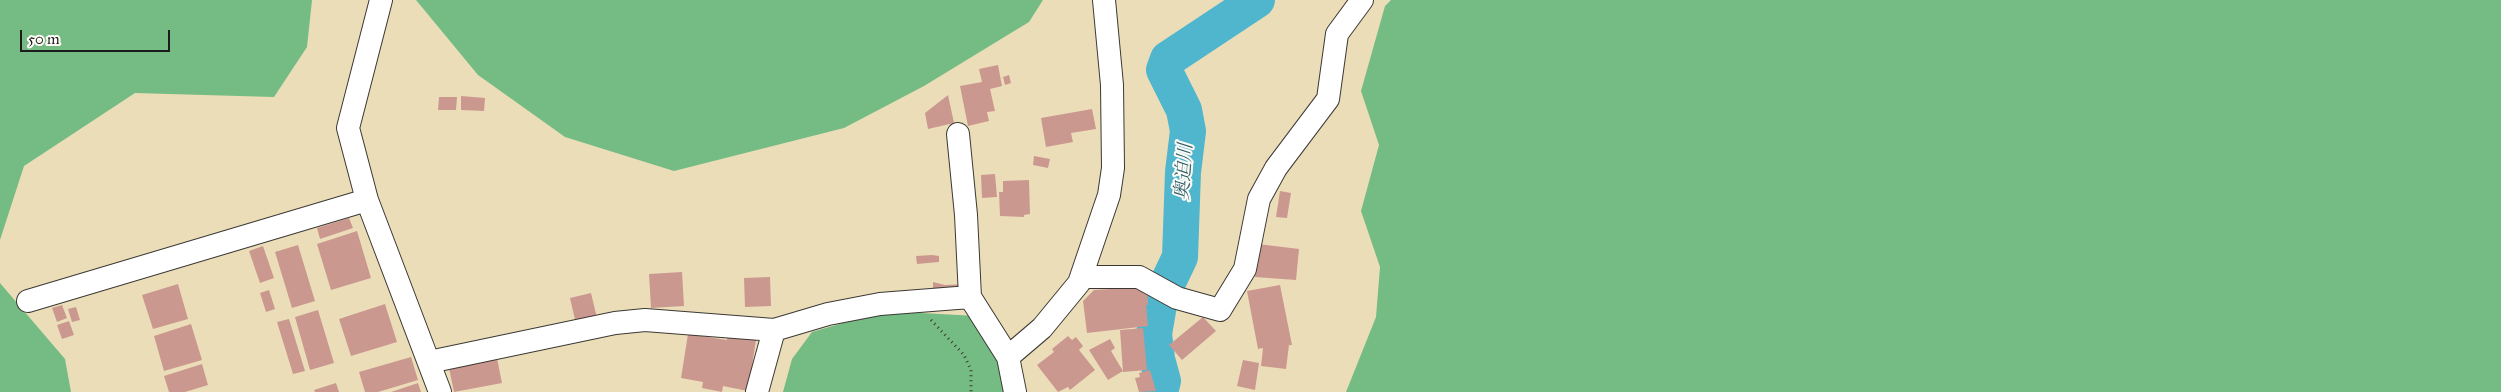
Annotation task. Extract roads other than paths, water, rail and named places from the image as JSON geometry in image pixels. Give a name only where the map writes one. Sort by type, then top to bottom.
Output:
[{"type":"street","points":[[381,0],[348,128],[366,200],[440,392]]},
{"type":"street","points":[[1008,357],[1042,328],[1082,277],[1109,195],[1113,168],[1112,84],[1104,0]]},
{"type":"street","points":[[1082,277],[1139,277],[1177,298],[1220,310],[1246,269],[1259,199],[1276,168],[1328,99],[1337,34],[1362,0]]},
{"type":"street","points":[[958,134],[966,215],[970,297],[1008,357],[1015,392]]},
{"type":"street","points":[[28,301],[366,200]]},
{"type":"street","points":[[429,362],[615,323],[645,320],[774,330],[828,314],[907,301],[970,297]]},
{"type":"street","points":[[757,392],[774,330]]},
{"type":"waterway","name":"奥迫川","points":[[1160,392],[1163,381],[1157,359],[1154,334],[1160,299],[1180,257],[1183,172],[1188,131],[1184,110],[1164,70],[1168,59],[1257,0]]}]
